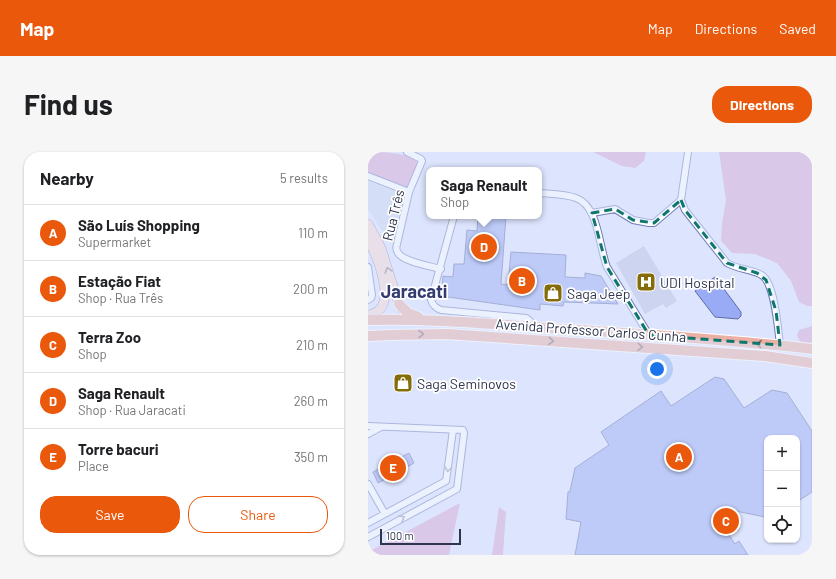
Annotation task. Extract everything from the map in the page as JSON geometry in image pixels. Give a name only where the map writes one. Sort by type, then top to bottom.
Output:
[{"type":"main road","points":[[368,224],[381,248],[399,304],[407,319],[407,326],[401,329],[368,331]]},
{"type":"main road","points":[[368,239],[382,274],[385,298],[384,305],[379,311],[368,315]]},
{"type":"main road","points":[[399,304],[408,313],[426,320]]},
{"type":"main road","name":"Avenida Professor Carlos Cunha","points":[[368,320],[474,318],[531,326],[649,334],[812,349]]},
{"type":"main road","name":"Avenida Professor Carlos Cunha","points":[[368,336],[447,334],[765,356],[812,363]]},
{"type":"street","name":"Rua Três","points":[[407,152],[421,159],[422,161],[409,192],[397,244],[397,251],[407,260],[441,269]]},
{"type":"street","points":[[688,152],[681,200],[684,210],[727,263],[733,267],[757,273],[763,276],[766,280],[775,306],[780,345]]},
{"type":"street","points":[[368,176],[409,192]]},
{"type":"street","points":[[542,193],[578,199],[586,204],[592,213],[602,255],[607,267],[649,334]]},
{"type":"street","points":[[592,213],[615,209],[633,220],[654,223],[681,200]]},
{"type":"street","points":[[453,219],[447,238],[441,269],[431,300],[432,304],[440,310],[474,318]]},
{"type":"street","points":[[368,267],[370,297]]},
{"type":"street","points":[[368,426],[462,430],[464,433],[457,489],[368,537]]},
{"type":"street","points":[[368,434],[382,426]]},
{"type":"street","points":[[368,523],[446,481],[453,430]]},
{"type":"street","points":[[368,484],[385,514]]},
{"type":"highlighted area","points":[[681,200],[685,210],[727,263],[757,273],[766,280],[776,311],[780,345],[649,335],[607,267],[592,213],[615,209],[633,220],[654,223]]},
{"type":"shaded area","points":[[368,152],[395,153],[414,159],[417,163],[416,168],[408,186],[405,188],[368,173]]},
{"type":"shaded area","points":[[593,152],[646,152],[644,161],[635,168],[622,166]]},
{"type":"shaded area","points":[[719,152],[812,152],[812,306],[807,306],[799,302],[791,281],[777,263],[755,254],[732,253],[721,241],[726,200]]},
{"type":"shaded area","points":[[368,181],[404,195],[391,244],[368,209]]},
{"type":"shaded area","name":"UDI Hospital","points":[[644,246],[677,301],[666,308],[663,304],[645,314],[616,263]]},
{"type":"shaded area","points":[[812,326],[812,344],[801,342],[797,335],[799,330]]},
{"type":"shaded area","points":[[460,503],[449,555],[368,555],[368,552]]},
{"type":"shaded area","points":[[499,507],[506,512],[503,555],[492,555]]},
{"type":"building","points":[[478,219],[506,219],[501,284],[508,285],[511,252],[566,255],[565,277],[585,278],[585,273],[601,276],[618,304],[564,302],[563,306],[540,304],[540,310],[441,296],[443,276],[453,277],[454,264],[464,264],[467,230],[477,231]]},
{"type":"building","points":[[715,277],[741,312],[741,316],[738,319],[715,317],[695,291]]},
{"type":"building","points":[[715,377],[724,379],[744,408],[772,390],[787,393],[812,431],[812,492],[800,500],[800,435],[764,435],[764,517],[726,509],[739,529],[729,535],[735,544],[739,541],[748,555],[575,555],[581,522],[566,519],[568,492],[570,491],[575,468],[609,445],[601,432],[661,391],[671,406]]},
{"type":"building","points":[[409,453],[414,463],[378,483],[373,472]]},
{"type":"place","name":"Saga Renault","points":[[484,247]]},
{"type":"place","name":"Estação Fiat","points":[[522,281]]},
{"type":"place","name":"UDI Hospital","points":[[646,282]]},
{"type":"place","name":"Saga Jeep","points":[[553,293]]},
{"type":"place","name":"Saga Seminovos","points":[[403,383]]},
{"type":"place","name":"São Luís Shopping","points":[[679,457]]},
{"type":"place","name":"Torre bacuri","points":[[393,468]]},
{"type":"place","name":"Terra Zoo","points":[[726,521]]},
{"type":"district","name":"Jaracati","points":[[414,291]]}]
